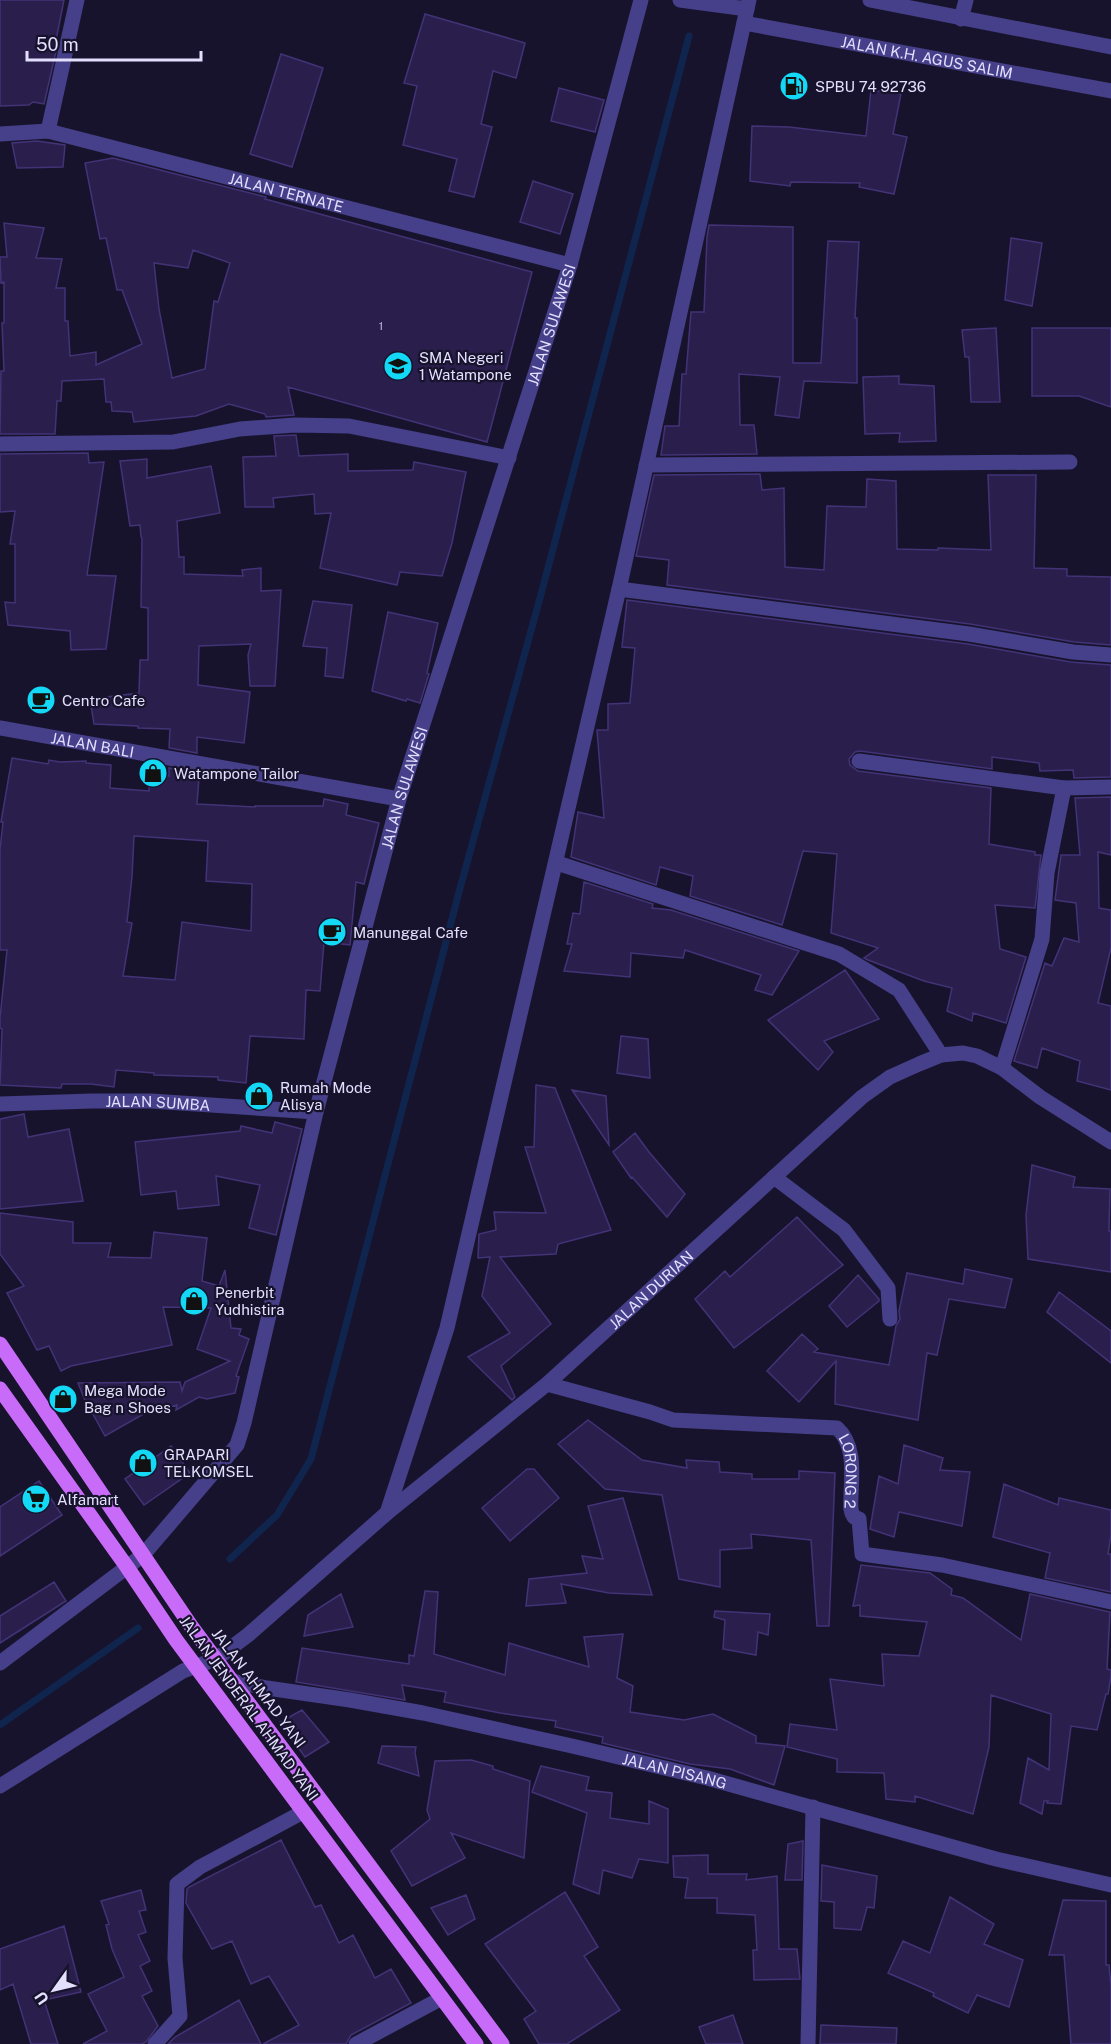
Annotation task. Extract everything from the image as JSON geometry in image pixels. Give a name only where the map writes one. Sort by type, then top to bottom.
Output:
[{"type":"main road","name":"JALAN AHMAD YANI","points":[[0,1344],[191,1626],[502,2044]]},
{"type":"main road","name":"JALAN JENDERAL AHMAD YANI","points":[[0,1389],[176,1640],[476,2044]]},
{"type":"street","points":[[48,131],[77,0]]},
{"type":"street","name":"JALAN SULAWESI","points":[[0,1663],[143,1556],[237,1445],[316,1112],[399,799],[570,265],[641,0]]},
{"type":"street","name":"JALAN K.H. AGUS SALIM","points":[[680,0],[746,11],[1111,91]]},
{"type":"street","points":[[870,0],[1111,47]]},
{"type":"street","points":[[961,19],[966,0]]},
{"type":"street","points":[[387,1514],[447,1328],[557,863],[746,11]]},
{"type":"street","name":"JALAN TERNATE","points":[[0,134],[48,131],[570,265]]},
{"type":"street","points":[[0,444],[173,442],[240,429],[295,425],[349,426],[509,458]]},
{"type":"street","points":[[646,465],[1070,462]]},
{"type":"street","points":[[619,589],[969,634],[1073,652],[1111,655]]},
{"type":"street","name":"JALAN BALI","points":[[0,728],[399,799]]},
{"type":"street","points":[[859,761],[1064,788],[1111,787]]},
{"type":"street","points":[[1002,1068],[1042,939],[1047,873],[1064,788]]},
{"type":"street","points":[[557,863],[839,954],[899,990],[941,1055]]},
{"type":"street","name":"JALAN DURIAN","points":[[0,1786],[183,1671],[216,1659],[248,1635],[387,1514],[547,1384],[862,1097],[890,1077],[941,1055],[963,1053],[977,1056],[1002,1068],[1040,1097],[1111,1142]]},
{"type":"street","name":"JALAN SUMBA","points":[[0,1104],[151,1101],[316,1112]]},
{"type":"street","points":[[774,1178],[844,1230],[888,1288],[890,1319]]},
{"type":"street","name":"LORONG 2","points":[[547,1384],[673,1420],[837,1428],[848,1441],[853,1470],[850,1512],[859,1519],[862,1554],[942,1565],[1111,1602]]},
{"type":"street","name":"JALAN PISANG","points":[[232,1681],[423,1713],[707,1778],[996,1859],[1111,1885]]},
{"type":"street","points":[[808,2044],[813,1807]]},
{"type":"street","points":[[155,2044],[180,2016],[175,1958],[177,1884],[200,1867],[303,1812]]},
{"type":"street","points":[[356,2044],[442,1998]]},
{"type":"building","points":[[0,0],[64,0],[55,45],[57,47],[44,104],[33,102],[29,105],[0,106]]},
{"type":"building","points":[[425,14],[525,43],[516,78],[493,71],[481,124],[492,127],[474,197],[449,191],[457,159],[403,145],[417,86],[404,83]]},
{"type":"building","points":[[281,54],[323,68],[292,167],[250,154]]},
{"type":"building","points":[[559,88],[604,100],[595,132],[551,121]]},
{"type":"building","points":[[871,90],[901,94],[893,134],[907,137],[894,194],[859,187],[860,183],[791,182],[790,186],[750,181],[752,126],[789,127],[866,136]]},
{"type":"building","points":[[37,141],[65,145],[63,167],[17,168],[12,143]]},
{"type":"building","points":[[113,158],[266,197],[265,199],[532,272],[487,442],[288,387],[294,415],[266,417],[265,414],[229,404],[196,416],[134,422],[132,412],[112,411],[111,402],[106,402],[104,379],[62,381],[61,401],[57,401],[55,434],[0,434],[1,371],[4,371],[2,323],[4,323],[4,282],[1,283],[0,257],[7,257],[4,223],[44,228],[36,258],[62,259],[56,288],[65,288],[65,321],[68,321],[70,356],[96,352],[96,365],[142,344],[122,290],[117,290],[106,238],[100,239],[85,163]],"holes":[[[193,250],[230,263],[218,302],[214,301],[205,369],[172,378],[159,309],[154,263],[188,268]]]},
{"type":"building","points":[[533,181],[573,194],[560,234],[520,222]]},
{"type":"building","points":[[709,225],[793,227],[793,363],[821,363],[828,241],[859,242],[855,318],[857,318],[857,383],[804,381],[799,418],[775,415],[780,377],[739,374],[740,425],[754,425],[757,454],[661,455],[665,426],[679,426],[682,374],[686,374],[691,312],[704,312]]},
{"type":"building","points":[[1011,238],[1042,243],[1032,306],[1005,300]]},
{"type":"building","points":[[996,328],[1000,402],[971,402],[969,357],[965,357],[962,330]]},
{"type":"building","points":[[1032,328],[1111,328],[1111,407],[1079,396],[1032,396]]},
{"type":"building","points":[[899,376],[899,384],[934,386],[936,441],[899,442],[900,433],[865,434],[863,377]]},
{"type":"building","points":[[296,435],[299,456],[348,454],[348,471],[413,470],[414,462],[466,472],[452,543],[442,576],[400,572],[397,585],[320,568],[331,513],[315,514],[314,494],[273,498],[274,507],[245,507],[243,457],[276,456],[274,436]]},
{"type":"building","points":[[88,453],[89,463],[104,462],[87,575],[116,576],[106,649],[71,650],[70,631],[8,625],[5,602],[15,603],[15,544],[10,544],[15,511],[0,512],[0,454]]},
{"type":"building","points":[[147,459],[147,478],[211,466],[220,513],[177,521],[179,557],[184,557],[184,574],[243,576],[242,570],[261,568],[261,591],[281,590],[275,686],[250,686],[248,655],[251,644],[199,646],[198,685],[250,692],[244,743],[197,737],[197,753],[169,748],[170,729],[94,724],[90,699],[139,693],[140,660],[148,660],[148,608],[141,607],[142,538],[140,525],[130,526],[120,461]]},
{"type":"building","points":[[760,474],[762,490],[784,488],[785,567],[824,570],[827,506],[866,507],[867,479],[896,481],[897,549],[991,550],[988,475],[1036,475],[1034,568],[1067,569],[1067,576],[1111,577],[1111,645],[1074,642],[970,624],[667,585],[669,560],[636,556],[654,475]]},
{"type":"building","points":[[627,600],[968,644],[1071,662],[1111,665],[1111,777],[1074,778],[1073,770],[1040,771],[1039,763],[992,757],[992,769],[860,751],[855,752],[849,759],[850,765],[858,771],[991,788],[989,844],[1041,855],[1035,908],[995,905],[1000,949],[1026,957],[1006,1023],[973,1013],[972,1021],[947,1011],[952,988],[924,981],[868,960],[864,958],[878,948],[831,933],[837,854],[803,851],[782,925],[690,896],[693,876],[660,867],[656,885],[571,857],[578,812],[604,818],[597,730],[608,730],[608,704],[630,703],[635,648],[622,647]]},
{"type":"building","points":[[313,601],[352,605],[343,678],[325,676],[327,648],[303,646]]},
{"type":"building","points":[[388,612],[438,623],[427,673],[429,674],[420,703],[372,691]]},
{"type":"building","points":[[12,758],[48,764],[49,760],[86,761],[86,763],[111,765],[110,788],[149,791],[150,774],[169,776],[169,768],[196,773],[196,778],[199,778],[197,804],[255,807],[323,806],[324,799],[348,804],[346,815],[379,823],[364,884],[356,882],[350,945],[324,942],[320,991],[306,990],[304,1039],[250,1036],[246,1083],[218,1080],[218,1077],[154,1075],[154,1073],[116,1070],[114,1087],[62,1084],[61,1088],[0,1085],[2,1029],[0,1018],[7,950],[0,950],[0,850],[3,822],[1,822]],"holes":[[[134,836],[208,841],[206,881],[252,884],[251,931],[182,922],[175,980],[123,976],[132,923],[127,922]]]},
{"type":"building","points":[[1111,797],[1111,855],[1098,852],[1099,908],[1111,910],[1111,948],[1098,1003],[1111,1006],[1111,1090],[1077,1081],[1080,1061],[1042,1048],[1037,1068],[1014,1061],[1045,963],[1052,966],[1064,938],[1079,942],[1076,903],[1055,900],[1061,855],[1080,855],[1075,798]]},
{"type":"building","points":[[584,882],[653,904],[652,908],[671,910],[799,951],[772,995],[755,990],[761,975],[685,950],[683,958],[631,953],[630,977],[564,971],[572,944],[567,944],[573,913],[580,914]]},
{"type":"building","points":[[845,970],[879,1019],[824,1041],[833,1052],[818,1070],[768,1020]]},
{"type":"building","points":[[621,1036],[648,1039],[650,1078],[617,1073]]},
{"type":"building","points":[[536,1085],[555,1088],[611,1230],[558,1244],[556,1254],[500,1257],[551,1324],[501,1366],[515,1397],[512,1400],[468,1357],[510,1333],[482,1296],[490,1257],[478,1258],[479,1234],[496,1230],[494,1212],[546,1213],[525,1147],[534,1147]]},
{"type":"building","points":[[572,1090],[606,1096],[609,1145]]},
{"type":"building","points":[[24,1114],[28,1137],[69,1129],[83,1201],[0,1209],[0,1119]]},
{"type":"building","points":[[275,1122],[302,1129],[276,1235],[249,1228],[260,1185],[216,1176],[219,1205],[178,1209],[176,1191],[141,1195],[135,1142],[240,1131],[241,1126],[272,1133]]},
{"type":"building","points":[[635,1133],[685,1194],[667,1217],[631,1178],[613,1152]]},
{"type":"building","points":[[1032,1165],[1075,1177],[1073,1187],[1110,1189],[1111,1272],[1028,1259],[1026,1215]]},
{"type":"building","points":[[0,1213],[73,1222],[73,1243],[111,1243],[108,1257],[151,1258],[154,1232],[207,1238],[202,1281],[219,1286],[225,1270],[231,1328],[241,1329],[239,1335],[249,1339],[236,1376],[239,1377],[235,1393],[207,1399],[199,1397],[176,1410],[177,1405],[147,1412],[105,1436],[78,1383],[180,1382],[182,1391],[185,1382],[230,1361],[197,1349],[211,1308],[163,1307],[172,1345],[71,1366],[61,1371],[49,1346],[37,1350],[7,1293],[24,1286],[0,1254]]},
{"type":"building","points":[[797,1217],[843,1265],[734,1348],[695,1299],[725,1271],[730,1277]]},
{"type":"building","points":[[965,1269],[1012,1279],[1005,1308],[949,1299],[937,1355],[927,1353],[918,1420],[835,1404],[836,1361],[799,1402],[767,1371],[802,1334],[818,1349],[814,1352],[889,1365],[896,1326],[900,1319],[899,1311],[907,1273],[963,1284]]},
{"type":"building","points":[[858,1275],[879,1301],[847,1327],[829,1306]]},
{"type":"building","points":[[1059,1292],[1111,1331],[1111,1363],[1047,1312]]},
{"type":"building","points":[[588,1420],[642,1460],[687,1468],[686,1460],[719,1462],[720,1472],[752,1474],[752,1479],[799,1479],[799,1471],[835,1473],[829,1626],[817,1626],[811,1540],[751,1534],[752,1548],[720,1550],[720,1587],[679,1579],[662,1495],[605,1489],[558,1444]]},
{"type":"building","points":[[904,1445],[943,1458],[940,1470],[970,1472],[962,1526],[899,1512],[894,1537],[870,1529],[879,1476],[898,1484]]},
{"type":"building","points":[[171,1446],[190,1473],[144,1505],[125,1479]]},
{"type":"building","points":[[527,1469],[534,1469],[559,1498],[510,1541],[482,1508]]},
{"type":"building","points":[[39,1481],[62,1515],[0,1556],[0,1507]]},
{"type":"building","points":[[1004,1484],[1058,1505],[1059,1498],[1111,1510],[1108,1554],[1111,1554],[1111,1592],[1045,1578],[1050,1553],[993,1537]]},
{"type":"building","points":[[623,1498],[652,1595],[609,1593],[561,1584],[566,1603],[526,1606],[529,1579],[587,1573],[582,1556],[603,1559],[588,1506]]},
{"type":"building","points":[[861,1565],[930,1573],[952,1589],[951,1595],[963,1598],[1021,1640],[1030,1594],[1110,1612],[1107,1669],[1111,1670],[1111,1676],[1108,1694],[1106,1694],[1097,1730],[1071,1726],[1061,1804],[1044,1801],[1042,1814],[1020,1803],[1028,1758],[1049,1770],[1051,1714],[991,1695],[989,1747],[973,1814],[915,1796],[915,1802],[886,1799],[884,1773],[837,1772],[837,1759],[787,1747],[790,1724],[837,1730],[830,1679],[884,1686],[882,1654],[919,1656],[927,1622],[860,1616],[860,1605],[853,1606]]},
{"type":"building","points":[[54,1582],[66,1601],[0,1643],[0,1616]]},
{"type":"building","points":[[425,1591],[438,1592],[434,1654],[505,1675],[509,1643],[589,1667],[584,1637],[623,1634],[617,1678],[633,1686],[630,1712],[684,1720],[713,1714],[756,1736],[756,1743],[785,1746],[774,1785],[730,1769],[690,1764],[602,1743],[603,1737],[555,1727],[556,1721],[444,1702],[446,1692],[402,1685],[405,1700],[296,1682],[302,1648],[409,1664],[409,1655],[414,1656]]},
{"type":"building","points":[[341,1594],[353,1627],[304,1636],[308,1615]]},
{"type":"building","points":[[715,1611],[770,1614],[768,1635],[758,1632],[756,1655],[723,1649],[725,1620],[714,1617]]},
{"type":"building","points":[[302,1710],[329,1742],[305,1757],[280,1722]]},
{"type":"building","points":[[382,1746],[416,1747],[419,1776],[378,1763]]},
{"type":"building","points":[[471,1760],[530,1781],[524,1858],[451,1833],[465,1858],[412,1886],[391,1851],[430,1819],[427,1810],[435,1761]]},
{"type":"building","points":[[541,1766],[589,1777],[586,1790],[612,1793],[610,1818],[649,1824],[649,1801],[668,1809],[668,1863],[639,1859],[632,1878],[603,1870],[599,1894],[573,1884],[587,1813],[532,1792]]},
{"type":"building","points":[[281,1840],[315,1907],[321,1905],[339,1943],[353,1935],[375,1978],[391,1969],[411,2003],[351,2035],[346,2044],[263,2044],[299,2025],[269,1976],[251,1984],[232,1941],[212,1949],[186,1903],[189,1887]]},
{"type":"building","points":[[803,1841],[802,1880],[785,1880],[788,1844]]},
{"type":"building","points":[[708,1855],[708,1874],[747,1874],[746,1880],[777,1876],[779,1949],[797,1949],[800,1979],[754,1980],[753,1950],[757,1950],[755,1915],[717,1913],[717,1898],[685,1898],[688,1878],[674,1877],[673,1856]]},
{"type":"building","points":[[822,1865],[877,1876],[874,1908],[867,1907],[861,1930],[834,1928],[834,1902],[821,1901]]},
{"type":"building","points":[[141,1890],[146,1910],[139,1911],[146,1932],[138,1935],[150,1961],[140,1966],[152,1991],[142,1996],[158,2026],[142,2044],[83,2044],[107,2031],[88,1994],[124,1977],[112,1949],[106,1925],[109,1924],[101,1901]]},
{"type":"building","points":[[565,1892],[598,1947],[584,1956],[620,2010],[567,2044],[539,2044],[524,2019],[536,2011],[485,1944]]},
{"type":"building","points":[[466,1895],[475,1919],[448,1935],[431,1908]]},
{"type":"building","points":[[950,1897],[994,1924],[984,1944],[1023,1960],[1009,2007],[977,1995],[968,2013],[933,1996],[934,1993],[888,1973],[903,1941],[930,1953]]},
{"type":"building","points":[[1063,1900],[1106,1901],[1106,1965],[1109,1965],[1111,1986],[1111,2044],[1071,2044],[1064,1955],[1049,1955]]},
{"type":"building","points":[[64,1926],[81,1992],[44,2000],[58,2044],[31,2044],[13,1984],[0,1990],[0,1949]]},
{"type":"building","points":[[239,2000],[261,2044],[168,2044],[175,2037]]},
{"type":"building","points":[[733,2015],[743,2044],[706,2044],[699,2027]]},
{"type":"building","points":[[821,2025],[897,2028],[896,2044],[820,2044]]},
{"type":"waterway","points":[[230,1559],[277,1515],[311,1459],[459,892],[540,598],[689,36]]},
{"type":"waterway","points":[[0,1725],[138,1628]]},
{"type":"place","name":"SPBU 74 92736","points":[[794,86]]},
{"type":"place","name":"SMA Negeri 1 Watampone","points":[[398,366]]},
{"type":"place","name":"Centro Cafe","points":[[41,700]]},
{"type":"place","name":"Watampone Tailor","points":[[153,773]]},
{"type":"place","name":"Manunggal Cafe","points":[[332,932]]},
{"type":"place","name":"Rumah Mode Alisya","points":[[259,1096]]},
{"type":"place","name":"Penerbit Yudhistira","points":[[194,1301]]},
{"type":"place","name":"Mega Mode Bag n Shoes","points":[[63,1399]]},
{"type":"place","name":"GRAPARI TELKOMSEL","points":[[143,1463]]},
{"type":"place","name":"Alfamart","points":[[36,1499]]}]
